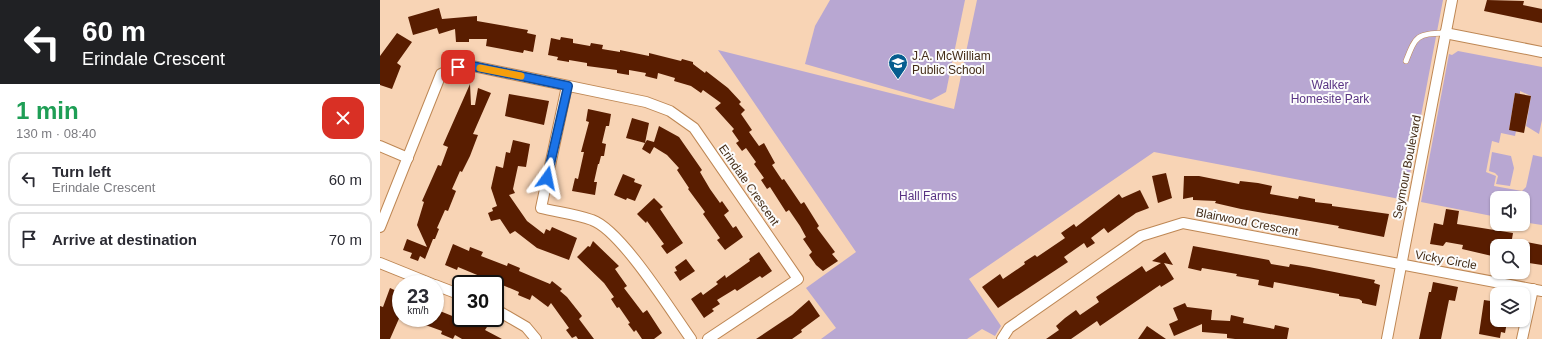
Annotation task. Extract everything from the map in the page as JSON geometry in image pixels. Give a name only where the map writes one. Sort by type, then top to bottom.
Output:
[{"type":"street","name":"Seymour Boulevard","points":[[1387,339],[1452,0]]},
{"type":"street","points":[[1445,33],[1542,52]]},
{"type":"street","name":"Erindale Crescent","points":[[408,158],[441,74],[463,64],[646,102],[670,111],[694,128],[798,279],[708,339]]},
{"type":"street","points":[[568,86],[541,208],[593,220],[614,234],[691,339]]},
{"type":"street","points":[[380,146],[408,158],[380,227]]},
{"type":"street","name":"Blairwood Crescent","points":[[1002,339],[1009,328],[1141,236],[1184,223],[1402,265]]},
{"type":"street","points":[[380,264],[409,275]]},
{"type":"street","name":"Vicky Circle","points":[[1402,265],[1537,290],[1522,339]]},
{"type":"street","points":[[504,315],[526,328],[536,339]]},
{"type":"lane","points":[[1406,61],[1413,42],[1425,34],[1445,33]]},
{"type":"green space","points":[[830,0],[965,0],[946,92],[931,100],[805,64],[815,26]]},
{"type":"green space","points":[[977,0],[1443,0],[1405,200],[1154,152],[969,279],[1001,326],[995,336],[982,329],[967,339],[821,339],[836,328],[806,288],[856,252],[718,50],[954,109]]},
{"type":"green space","points":[[1458,51],[1542,67],[1542,120],[1539,134],[1526,126],[1531,96],[1520,91],[1520,94],[1515,93],[1509,130],[1516,131],[1515,136],[1501,133],[1499,143],[1492,141],[1486,172],[1496,176],[1494,186],[1522,191],[1490,191],[1490,216],[1421,202],[1449,54],[1452,55]]},
{"type":"green space","points":[[1492,152],[1511,156],[1514,168],[1510,186],[1496,184],[1498,176],[1489,171]]},
{"type":"green space","points":[[1533,155],[1542,157],[1542,225],[1530,223],[1530,191],[1522,191],[1526,187]]},
{"type":"building","points":[[1487,0],[1524,1],[1523,5],[1542,9],[1542,23],[1484,11]]},
{"type":"building","points":[[439,8],[442,19],[477,16],[477,21],[528,30],[527,33],[536,35],[533,52],[524,50],[523,53],[486,46],[487,39],[469,39],[469,42],[456,42],[455,29],[439,34],[437,28],[413,35],[408,17]]},
{"type":"building","points":[[397,33],[412,42],[397,63],[401,66],[392,89],[380,85],[380,56]]},
{"type":"building","points":[[561,37],[573,39],[573,43],[590,46],[591,43],[603,45],[602,49],[620,52],[620,50],[649,56],[649,53],[681,61],[682,59],[693,62],[693,64],[705,73],[706,71],[728,88],[741,102],[739,104],[745,110],[741,114],[752,130],[749,132],[759,146],[764,143],[775,163],[772,165],[782,180],[784,179],[801,204],[804,202],[819,226],[817,228],[835,252],[832,254],[838,261],[823,271],[816,265],[809,255],[812,252],[803,239],[806,237],[800,226],[789,210],[786,212],[770,187],[767,189],[761,180],[764,178],[754,164],[756,162],[746,148],[742,151],[736,143],[739,141],[732,131],[734,129],[715,108],[721,103],[703,90],[701,93],[691,86],[674,81],[675,78],[658,73],[657,79],[645,76],[646,73],[629,70],[629,75],[617,73],[617,70],[587,66],[587,63],[557,60],[558,57],[548,55],[551,38],[560,40]]},
{"type":"building","points":[[470,84],[471,105],[475,105],[478,88],[491,93],[473,134],[478,135],[470,156],[462,172],[460,171],[452,189],[456,191],[448,211],[445,210],[437,228],[439,229],[435,239],[433,239],[425,259],[420,256],[418,261],[410,258],[412,253],[403,250],[407,239],[427,247],[417,225],[424,202],[422,201],[438,165],[441,166],[448,147],[443,145]]},
{"type":"building","points":[[1515,93],[1531,96],[1524,133],[1509,130]]},
{"type":"building","points":[[509,94],[549,101],[544,125],[505,116]]},
{"type":"building","points":[[588,109],[611,114],[609,126],[606,126],[602,143],[606,144],[604,156],[601,156],[594,182],[597,182],[595,195],[572,191],[575,178],[578,179],[584,152],[581,152],[589,122],[586,121]]},
{"type":"building","points":[[632,118],[649,123],[645,143],[626,138]]},
{"type":"building","points":[[659,126],[679,137],[702,170],[700,172],[710,189],[720,203],[722,201],[729,211],[724,215],[733,228],[736,226],[743,237],[725,250],[717,240],[720,238],[703,214],[705,212],[688,189],[689,188],[677,170],[679,168],[667,155],[654,147],[650,154],[642,149],[647,140],[654,142]]},
{"type":"building","points":[[513,140],[530,144],[526,167],[518,166],[513,189],[515,193],[509,195],[527,221],[544,234],[546,229],[550,231],[552,227],[577,238],[569,260],[537,248],[515,231],[510,234],[500,219],[491,221],[488,213],[493,211],[492,208],[497,206],[491,188],[496,166],[503,168],[506,152],[510,153]]},
{"type":"building","points":[[1166,173],[1172,198],[1158,203],[1152,176]]},
{"type":"building","points":[[623,174],[635,179],[634,182],[642,185],[635,201],[627,198],[626,200],[614,195]]},
{"type":"building","points":[[1184,176],[1199,176],[1239,184],[1240,181],[1258,183],[1272,186],[1270,194],[1298,199],[1299,196],[1315,199],[1315,202],[1332,204],[1332,206],[1389,214],[1384,237],[1338,228],[1339,226],[1241,209],[1215,203],[1216,201],[1193,200],[1193,197],[1183,199]]},
{"type":"building","points":[[1140,190],[1149,208],[1136,213],[1108,233],[1104,228],[1091,238],[1095,243],[1087,248],[1084,243],[1064,257],[1068,262],[998,308],[982,287],[1000,274],[1003,279],[1025,264],[1024,262],[1035,255],[1037,257],[1065,238],[1061,233],[1074,224],[1076,227],[1119,194],[1122,198]]},
{"type":"building","points":[[654,198],[663,207],[660,209],[683,243],[667,254],[661,246],[664,244],[647,221],[646,223],[637,214]]},
{"type":"building","points":[[1446,209],[1459,211],[1457,224],[1490,229],[1490,231],[1513,233],[1512,239],[1490,239],[1490,256],[1462,249],[1463,245],[1446,242],[1443,246],[1430,244],[1434,223],[1443,225]]},
{"type":"building","points":[[593,241],[619,266],[615,269],[627,286],[624,288],[643,313],[647,310],[662,333],[654,339],[642,339],[636,330],[634,332],[628,324],[630,323],[619,307],[617,308],[611,299],[614,297],[604,283],[577,257],[588,246],[590,247]]},
{"type":"building","points":[[1530,243],[1542,245],[1542,265],[1530,263]]},
{"type":"building","points":[[453,244],[469,251],[470,247],[483,252],[481,256],[507,266],[508,263],[520,268],[519,271],[550,284],[552,281],[562,289],[560,291],[567,297],[582,316],[579,319],[594,339],[578,339],[576,336],[572,338],[566,330],[569,328],[551,303],[548,307],[532,295],[530,300],[518,295],[519,292],[504,286],[504,275],[477,275],[458,267],[457,270],[445,265]]},
{"type":"building","points":[[1193,246],[1269,260],[1271,264],[1289,267],[1290,264],[1375,280],[1374,283],[1380,285],[1376,306],[1362,303],[1359,299],[1339,296],[1339,294],[1274,282],[1273,288],[1258,285],[1259,280],[1236,276],[1237,274],[1202,268],[1201,271],[1188,268]]},
{"type":"building","points":[[759,252],[772,271],[762,278],[760,276],[737,291],[735,289],[717,300],[720,304],[712,309],[714,311],[704,318],[691,299],[701,292],[703,295],[718,284],[716,282],[725,275],[726,278],[750,261],[749,259]]},
{"type":"building","points":[[1165,252],[1173,265],[1164,263],[1174,279],[1161,287],[1160,285],[1100,326],[1097,321],[1071,339],[1046,339],[1059,330],[1056,326],[1065,318],[1076,310],[1080,315],[1099,302],[1096,297],[1142,266],[1146,272],[1161,263],[1152,261]]},
{"type":"building","points":[[686,259],[695,271],[680,281],[674,272],[677,271],[675,267]]},
{"type":"building","points":[[1433,282],[1458,287],[1455,301],[1449,300],[1441,339],[1419,339],[1429,292],[1431,292]]},
{"type":"building","points":[[390,288],[392,289],[392,327],[395,327],[390,339],[380,339],[380,306],[383,307]]},
{"type":"building","points":[[809,300],[820,316],[801,330],[802,332],[792,339],[756,339],[792,315]]},
{"type":"building","points":[[1484,300],[1490,301],[1490,327],[1506,327],[1505,333],[1501,332],[1500,338],[1479,334]]},
{"type":"building","points":[[1185,303],[1187,307],[1212,310],[1211,320],[1230,321],[1231,315],[1244,318],[1243,323],[1274,329],[1275,325],[1289,328],[1287,339],[1227,338],[1227,334],[1202,332],[1202,324],[1174,336],[1169,324],[1178,320],[1173,308]]},
{"type":"building","points":[[444,313],[452,316],[452,327],[487,327],[485,330],[502,339],[462,339],[455,335],[453,339],[441,334],[442,331],[431,327],[444,327]]},
{"type":"building","points":[[1147,326],[1166,339],[1138,339]]},
{"type":"slow traffic","points":[[480,68],[521,76]]},
{"type":"place","name":"J.A. McWilliam Public School","points":[[898,80]]},
{"type":"route","points":[[458,67],[463,64],[568,86],[547,178]]},
{"type":"park label","name":"Walker Homesite Park","points":[[1330,92]]},
{"type":"park label","name":"Hall Farms","points":[[928,196]]}]
